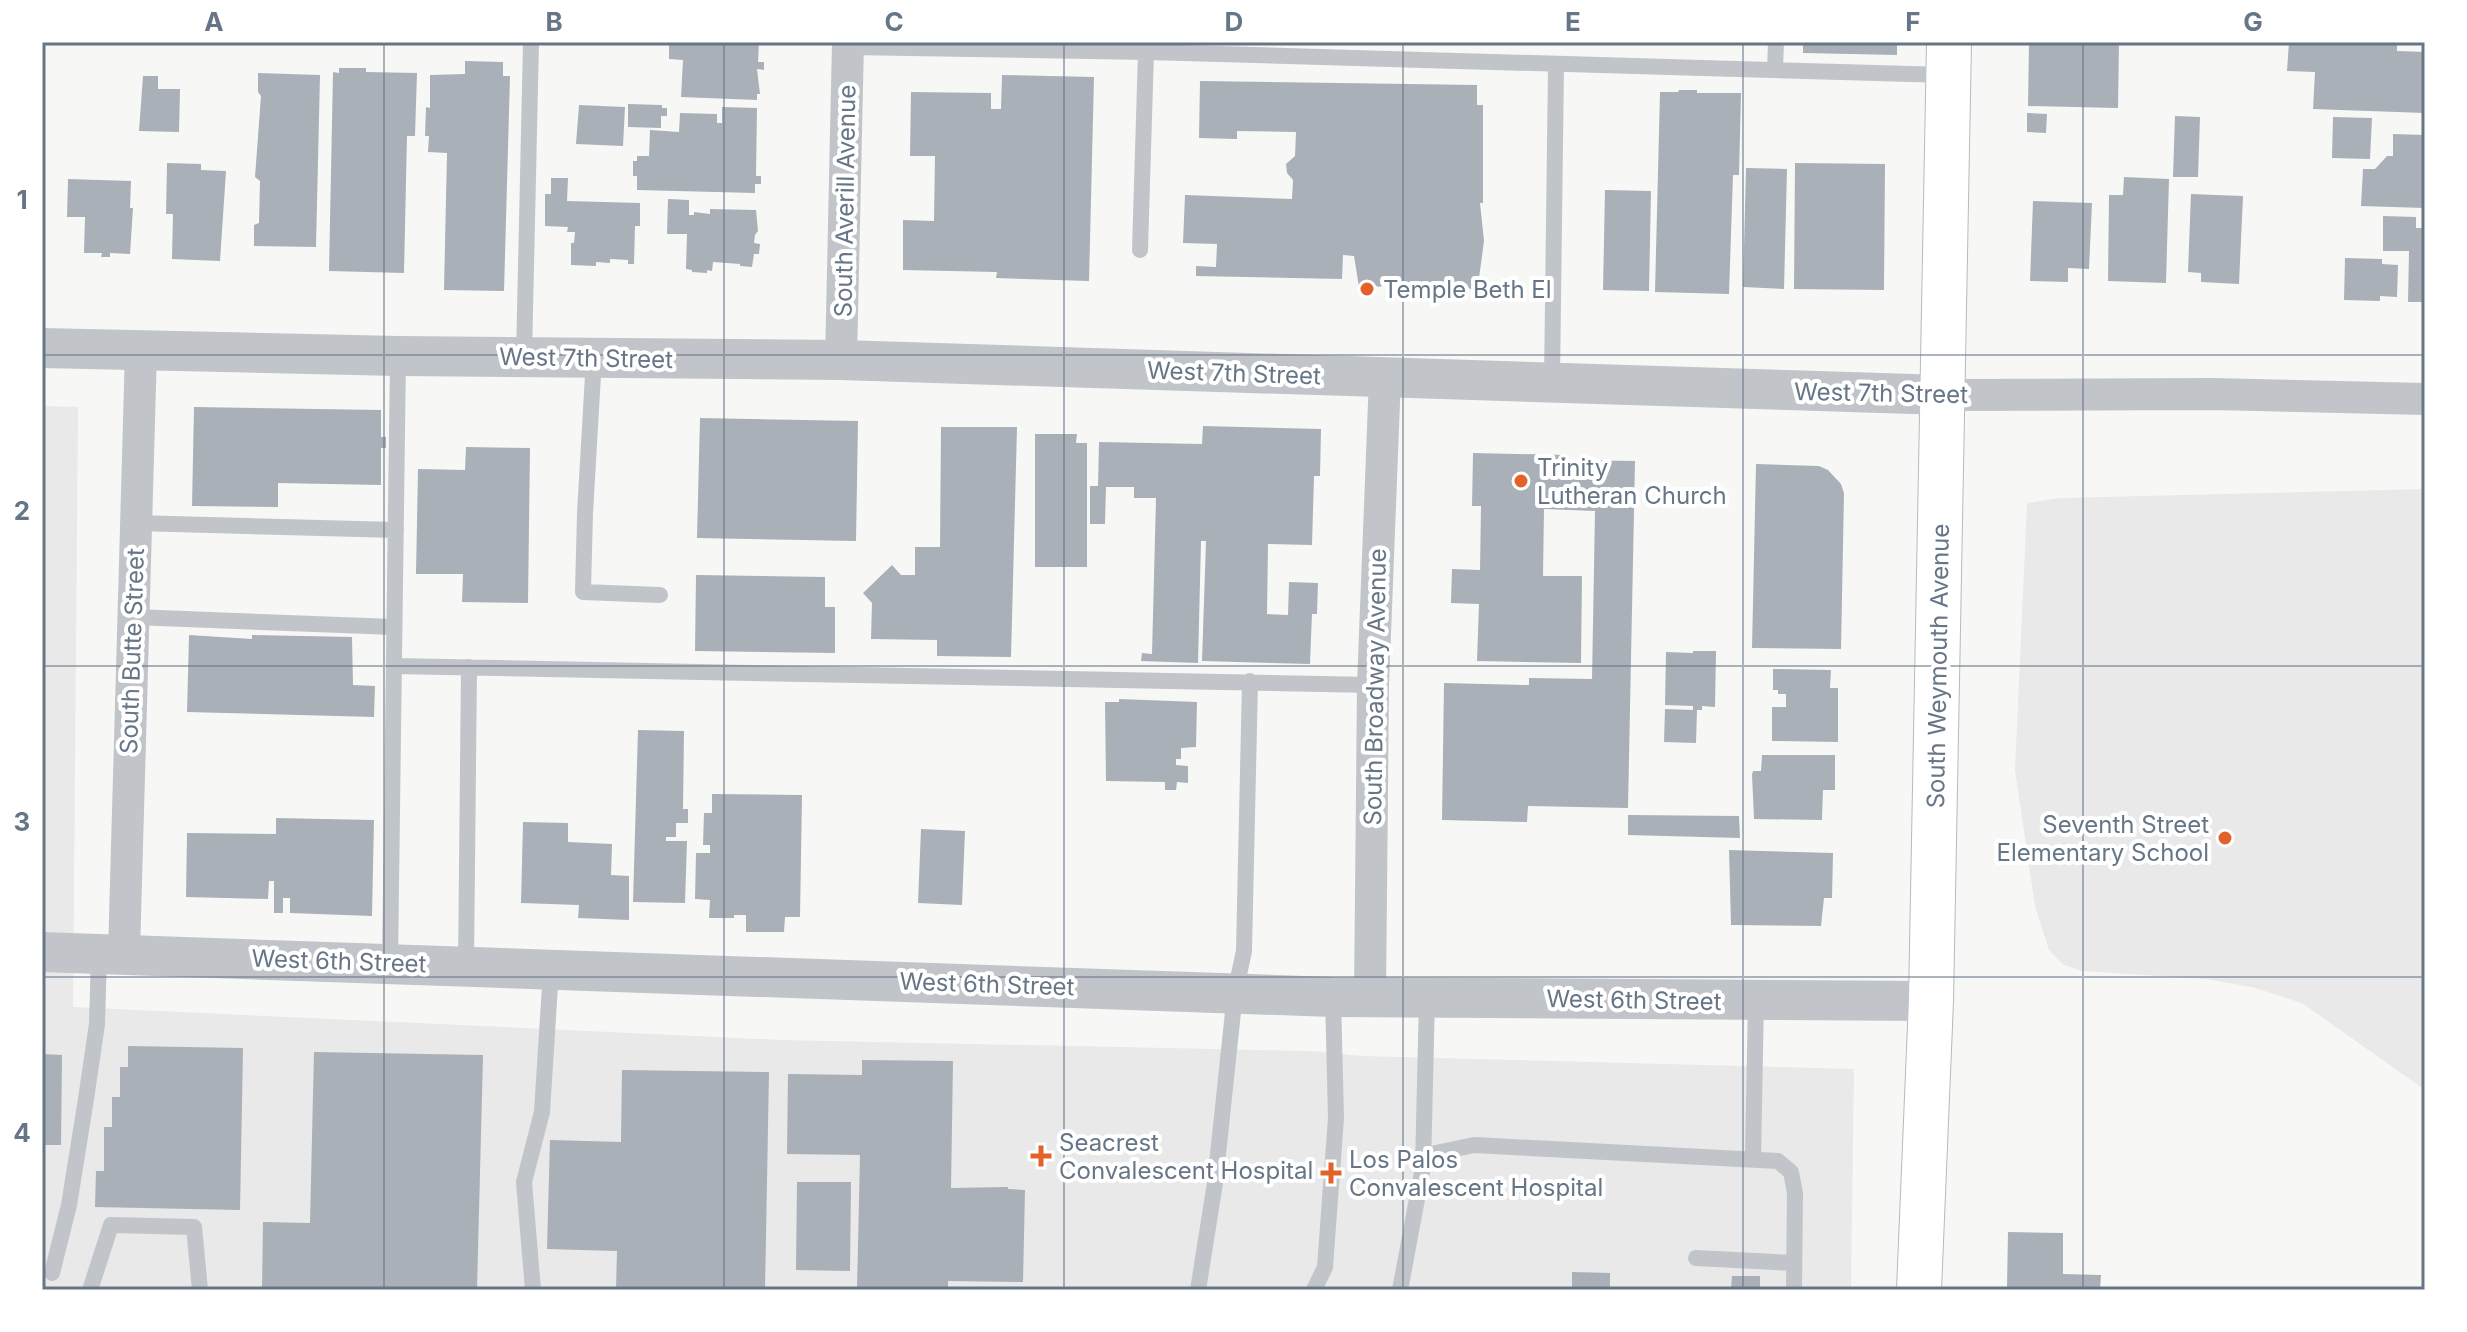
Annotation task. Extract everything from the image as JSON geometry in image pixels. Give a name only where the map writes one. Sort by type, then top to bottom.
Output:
[{"type":"main road","name":"South Weymouth Avenue","points":[[1919,1290],[1931,1001],[1948,58]]},
{"type":"street","name":"South Averill Avenue","points":[[841,360],[848,44]]},
{"type":"street","name":"West 7th Street","points":[[42,348],[524,358],[841,360],[1944,395],[2212,394],[2425,399]]},
{"type":"street","name":"South Butte Street","points":[[112,953],[133,617],[141,350]]},
{"type":"street","name":"South Broadway Avenue","points":[[1351,997],[1373,685],[1385,377]]},
{"type":"street","name":"West 6th Street","points":[[42,952],[1351,997],[1931,1001]]},
{"type":"lane","points":[[524,358],[531,42]]},
{"type":"lane","points":[[1775,70],[1776,42]]},
{"type":"lane","points":[[848,44],[1775,70],[1948,58]]},
{"type":"lane","points":[[1140,250],[1146,52]]},
{"type":"lane","points":[[1552,383],[1556,64]]},
{"type":"lane","points":[[390,963],[398,356]]},
{"type":"lane","points":[[594,358],[583,592],[660,595]]},
{"type":"lane","points":[[136,523],[396,530]]},
{"type":"lane","points":[[133,617],[394,627]]},
{"type":"lane","points":[[394,666],[1373,685]]},
{"type":"lane","points":[[466,966],[469,667]]},
{"type":"lane","points":[[1198,1290],[1215,1183],[1235,993],[1244,951],[1250,681]]},
{"type":"lane","points":[[52,1273],[69,1205],[97,1024],[112,953]]},
{"type":"lane","points":[[533,1290],[524,1182],[542,1112],[551,969]]},
{"type":"lane","points":[[1314,1290],[1325,1267],[1336,1118],[1351,997]]},
{"type":"lane","points":[[1400,1290],[1423,1167],[1427,998]]},
{"type":"lane","points":[[1753,1158],[1756,1001]]},
{"type":"lane","points":[[1423,1167],[1436,1153],[1474,1145],[1778,1161],[1791,1172],[1795,1193],[1794,1290]]},
{"type":"lane","points":[[90,1290],[111,1225],[194,1227],[200,1290]]},
{"type":"lane","points":[[1696,1258],[1794,1263]]},
{"type":"shaded area","points":[[42,406],[78,407],[73,1007],[781,1040],[1312,1051],[1363,1056],[1854,1069],[1851,1290],[42,1290]]},
{"type":"shaded area","name":"Seventh Street Elementary School","points":[[2425,489],[2425,1090],[2302,1003],[2252,987],[2206,979],[2082,971],[2064,965],[2049,950],[2035,906],[2015,770],[2027,503],[2060,498]]},
{"type":"building","points":[[669,42],[759,42],[758,62],[764,62],[764,70],[757,69],[760,94],[757,94],[757,100],[681,97],[683,60],[669,59]]},
{"type":"building","points":[[1803,42],[1897,42],[1897,55],[1803,53]]},
{"type":"building","points":[[2029,42],[2119,42],[2118,108],[2028,106]]},
{"type":"building","points":[[2289,42],[2397,42],[2397,51],[2425,52],[2425,113],[2313,109],[2315,72],[2287,71]]},
{"type":"building","points":[[465,61],[503,62],[503,76],[510,76],[504,291],[444,290],[447,153],[428,152],[426,107],[430,108],[430,75],[465,74]]},
{"type":"building","points":[[339,68],[417,73],[415,136],[407,136],[404,273],[329,271],[333,72],[339,73]]},
{"type":"building","points":[[258,73],[320,75],[316,247],[254,246],[254,225],[259,223],[260,181],[255,177],[261,96],[258,92]]},
{"type":"building","points":[[1002,75],[1094,77],[1089,281],[996,278],[997,272],[903,270],[903,220],[934,221],[935,156],[910,156],[911,92],[991,93],[991,109],[1001,109]]},
{"type":"building","points":[[143,76],[158,76],[158,89],[180,89],[179,132],[139,131]]},
{"type":"building","points":[[1200,81],[1477,85],[1477,105],[1483,105],[1483,203],[1480,203],[1484,241],[1477,293],[1467,287],[1457,291],[1447,285],[1437,289],[1427,284],[1418,288],[1408,284],[1398,288],[1389,283],[1379,287],[1369,283],[1359,287],[1354,256],[1343,255],[1342,279],[1196,276],[1196,266],[1216,267],[1217,244],[1183,243],[1185,195],[1292,199],[1293,180],[1287,173],[1286,164],[1295,156],[1296,132],[1237,131],[1237,139],[1199,138]]},
{"type":"building","points":[[1660,92],[1741,93],[1739,175],[1733,175],[1729,294],[1655,292]]},
{"type":"building","points":[[628,104],[662,105],[662,108],[667,108],[667,116],[661,116],[661,128],[628,127]]},
{"type":"building","points":[[579,105],[625,107],[623,146],[576,144]]},
{"type":"building","points":[[722,107],[757,108],[756,176],[761,176],[761,184],[755,184],[755,193],[637,190],[633,161],[637,161],[637,156],[649,156],[650,130],[679,132],[680,113],[717,114],[717,123],[722,123]]},
{"type":"building","points":[[2027,113],[2047,114],[2046,133],[2027,132]]},
{"type":"building","points":[[2175,116],[2200,117],[2198,177],[2173,177]]},
{"type":"building","points":[[2333,117],[2372,118],[2370,159],[2332,158]]},
{"type":"building","points":[[2393,134],[2425,135],[2425,208],[2361,206],[2363,169],[2375,169],[2387,156],[2393,156]]},
{"type":"building","points":[[167,163],[201,164],[201,170],[226,171],[220,261],[172,259],[173,214],[166,214]]},
{"type":"building","points":[[1795,163],[1885,164],[1884,290],[1794,289]]},
{"type":"building","points":[[1746,168],[1787,169],[1784,289],[1743,287]]},
{"type":"building","points":[[2124,177],[2169,179],[2166,283],[2108,281],[2109,195],[2123,195]]},
{"type":"building","points":[[551,178],[568,178],[567,201],[640,203],[640,226],[635,226],[634,264],[628,264],[628,260],[610,259],[610,263],[596,262],[596,266],[571,265],[571,243],[574,243],[575,232],[567,232],[568,227],[545,226],[545,194],[551,194]]},
{"type":"building","points":[[68,179],[131,181],[130,254],[110,253],[110,257],[101,257],[102,253],[84,253],[85,217],[67,217]]},
{"type":"building","points":[[1605,190],[1651,191],[1649,291],[1603,290]]},
{"type":"building","points":[[2191,194],[2243,196],[2239,284],[2201,282],[2201,273],[2188,272]]},
{"type":"building","points":[[668,199],[689,200],[689,215],[694,215],[694,212],[710,214],[710,209],[756,210],[758,231],[754,243],[760,244],[752,267],[713,262],[712,271],[707,270],[707,273],[686,269],[687,234],[667,234]]},
{"type":"building","points":[[2033,201],[2092,203],[2089,269],[2068,268],[2068,282],[2030,281]]},
{"type":"building","points":[[2383,216],[2416,217],[2416,228],[2425,228],[2425,302],[2408,302],[2409,251],[2383,251]]},
{"type":"building","points":[[2345,258],[2382,259],[2382,264],[2398,265],[2397,297],[2380,296],[2380,301],[2344,300]]},
{"type":"building","points":[[194,407],[381,410],[381,437],[386,437],[386,448],[381,448],[381,485],[278,483],[278,507],[192,506]]},
{"type":"building","points":[[700,418],[858,421],[856,541],[697,538]]},
{"type":"building","points":[[1203,426],[1321,429],[1320,476],[1314,476],[1312,545],[1268,544],[1267,614],[1288,615],[1289,582],[1318,583],[1317,614],[1312,614],[1310,664],[1202,661],[1206,541],[1201,541],[1198,663],[1141,661],[1142,653],[1152,654],[1156,498],[1134,498],[1134,487],[1106,487],[1105,524],[1090,524],[1090,486],[1098,486],[1099,442],[1202,444]]},
{"type":"building","points":[[941,427],[1017,427],[1011,657],[937,656],[937,640],[871,639],[872,603],[863,593],[892,565],[901,575],[915,575],[915,547],[940,547]]},
{"type":"building","points":[[1035,434],[1077,434],[1076,443],[1087,443],[1087,567],[1035,567]]},
{"type":"building","points":[[466,447],[530,448],[528,603],[462,602],[463,574],[416,574],[418,469],[465,470]]},
{"type":"building","points":[[1473,453],[1566,455],[1566,460],[1635,461],[1628,808],[1528,806],[1527,822],[1442,820],[1444,683],[1529,685],[1529,678],[1592,679],[1595,511],[1544,509],[1543,576],[1582,576],[1581,663],[1477,661],[1479,604],[1451,603],[1452,569],[1480,570],[1481,506],[1472,506]]},
{"type":"building","points":[[1756,464],[1819,466],[1828,470],[1841,484],[1844,493],[1841,649],[1752,648]]},
{"type":"building","points":[[696,575],[825,577],[825,607],[835,607],[835,653],[695,651]]},
{"type":"building","points":[[189,635],[252,639],[252,635],[352,637],[353,685],[375,686],[374,717],[187,712]]},
{"type":"building","points":[[1716,651],[1715,707],[1702,706],[1702,710],[1697,710],[1696,743],[1664,742],[1665,709],[1693,710],[1693,706],[1665,705],[1666,652]]},
{"type":"building","points":[[1773,669],[1831,670],[1830,688],[1838,688],[1838,742],[1772,741],[1772,707],[1786,707],[1786,694],[1773,690]]},
{"type":"building","points":[[1119,699],[1197,702],[1196,747],[1181,748],[1181,759],[1176,759],[1176,765],[1188,766],[1188,783],[1177,782],[1176,790],[1165,790],[1165,782],[1106,781],[1105,702],[1119,702]]},
{"type":"building","points":[[638,730],[684,731],[683,809],[688,809],[688,823],[676,823],[676,837],[666,837],[666,841],[687,841],[685,903],[633,902]]},
{"type":"building","points":[[1762,755],[1835,755],[1835,790],[1823,790],[1822,820],[1754,819],[1752,775],[1753,771],[1761,771]]},
{"type":"building","points":[[712,794],[802,795],[800,917],[785,917],[784,932],[746,932],[746,915],[709,918],[710,900],[695,899],[696,853],[710,853],[710,845],[703,845],[704,813],[712,813]]},
{"type":"building","points":[[1628,815],[1739,816],[1740,838],[1628,835]]},
{"type":"building","points":[[276,818],[374,820],[372,916],[290,913],[290,898],[283,898],[283,913],[274,913],[274,881],[269,881],[268,899],[186,897],[187,833],[276,834]]},
{"type":"building","points":[[523,822],[568,823],[568,842],[612,844],[611,875],[629,876],[629,920],[578,918],[579,905],[521,903]]},
{"type":"building","points":[[921,829],[965,831],[962,905],[918,903]]},
{"type":"building","points":[[1729,850],[1833,853],[1832,898],[1824,898],[1821,926],[1731,925]]},
{"type":"building","points":[[128,1046],[243,1048],[240,1210],[95,1207],[96,1171],[104,1171],[104,1127],[112,1127],[112,1097],[120,1097],[120,1067],[128,1067]]},
{"type":"building","points":[[314,1052],[483,1055],[477,1290],[262,1290],[263,1222],[310,1223]]},
{"type":"building","points":[[42,1054],[62,1055],[61,1145],[42,1145]]},
{"type":"building","points":[[862,1060],[953,1061],[951,1188],[1008,1187],[1025,1190],[1023,1282],[948,1281],[948,1290],[857,1290],[860,1155],[787,1154],[788,1074],[862,1075]]},
{"type":"building","points":[[622,1070],[769,1072],[765,1290],[616,1290],[617,1251],[547,1249],[550,1140],[621,1142]]},
{"type":"building","points":[[797,1182],[851,1182],[850,1271],[796,1270]]},
{"type":"building","points":[[2008,1232],[2063,1233],[2063,1274],[2101,1275],[2100,1290],[2007,1288]]},
{"type":"building","points":[[1572,1272],[1610,1273],[1610,1290],[1572,1290]]},
{"type":"building","points":[[1732,1276],[1760,1276],[1760,1290],[1731,1290]]},
{"type":"place","name":"Temple Beth El","points":[[1367,289]]},
{"type":"place","name":"Trinity Lutheran Church","points":[[1521,481]]},
{"type":"place","name":"Seventh Street Elementary School","points":[[2225,838]]},
{"type":"place","name":"Seacrest Convalescent Hospital","points":[[1041,1156]]},
{"type":"place","name":"Los Palos Convalescent Hospital","points":[[1331,1173]]}]
